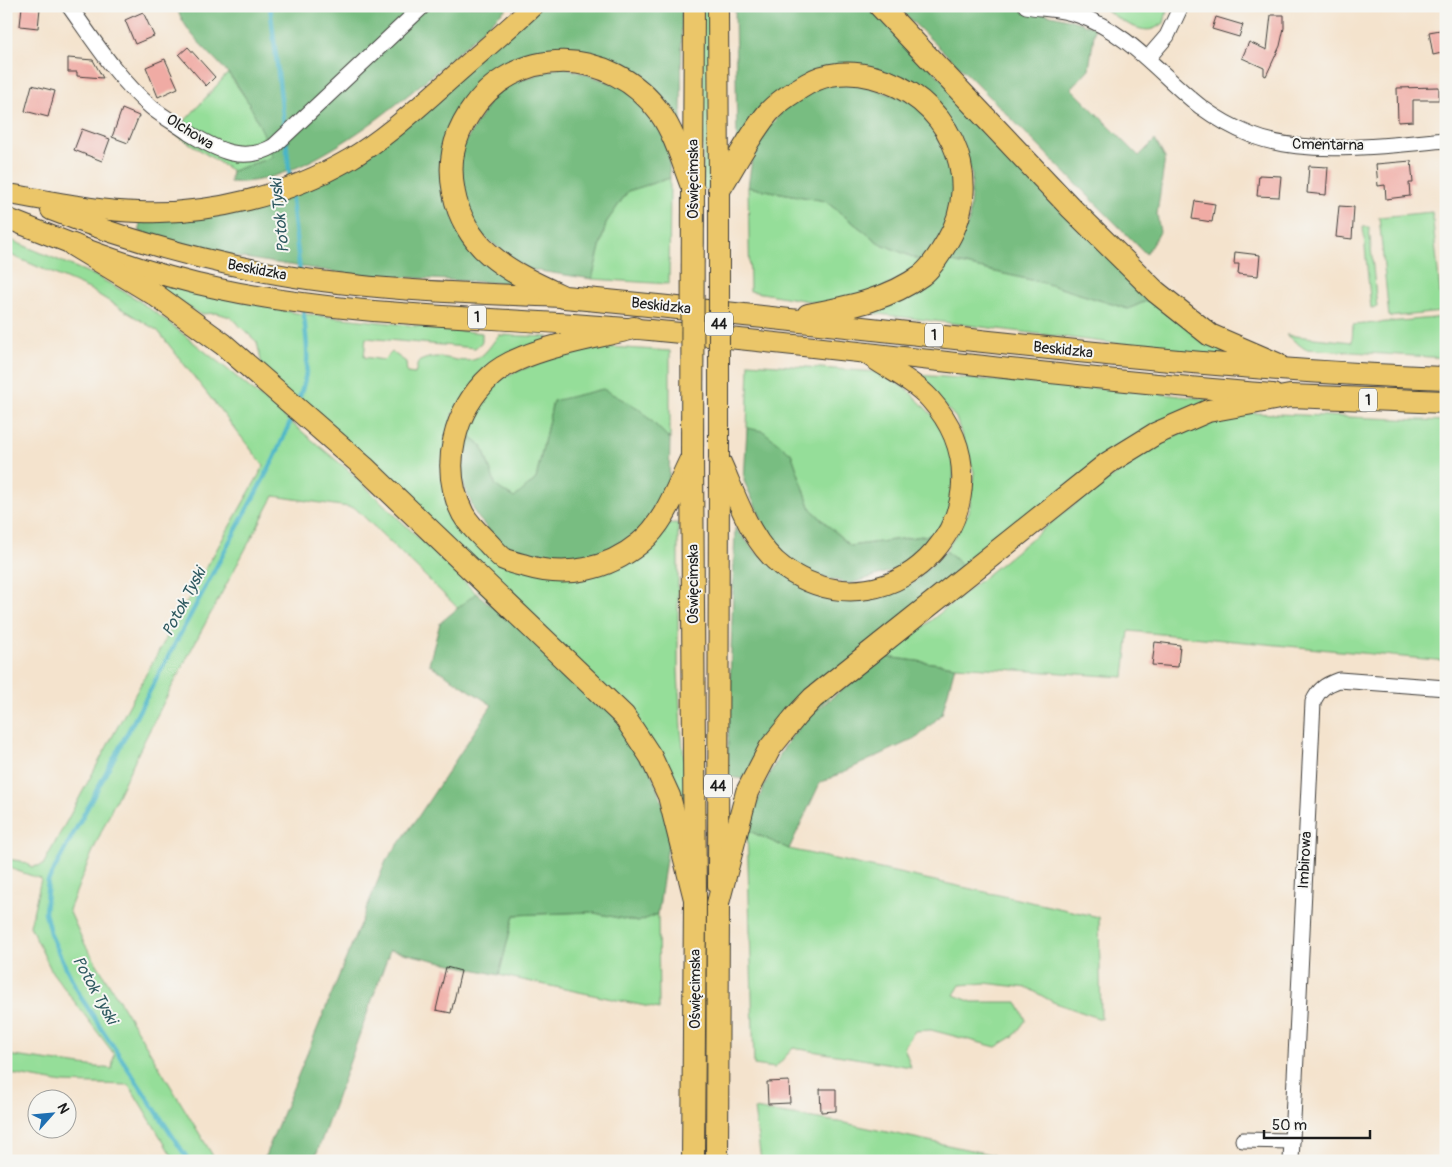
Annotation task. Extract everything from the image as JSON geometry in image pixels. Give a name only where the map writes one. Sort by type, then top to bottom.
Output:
[{"type":"highway","points":[[880,6],[1071,208],[1156,292],[1210,335],[1292,371]]},
{"type":"highway","points":[[564,297],[527,279],[487,253],[473,237],[457,207],[451,178],[452,148],[460,128],[475,105],[490,88],[535,64],[562,61],[588,64],[612,73],[636,87],[659,113],[672,134],[693,189]]},
{"type":"highway","points":[[719,190],[769,112],[808,83],[833,75],[853,72],[884,79],[910,91],[931,109],[951,138],[962,163],[963,194],[957,225],[939,256],[923,274],[900,288],[869,302],[788,320]]},
{"type":"highway","name":"Oświęcimska","points":[[693,189],[692,456],[695,900],[693,1161]]},
{"type":"highway","points":[[73,245],[194,321],[280,393],[364,466],[624,716],[651,757],[669,796],[695,900]]},
{"type":"highway","name":"Beskidzka","points":[[564,297],[1195,364],[1292,371],[1446,378]]},
{"type":"highway","points":[[634,328],[524,356],[492,375],[464,409],[451,448],[452,477],[463,514],[480,535],[505,559],[544,571],[590,569],[617,558],[641,543],[659,522],[692,456]]},
{"type":"highway","points":[[718,903],[747,792],[770,748],[813,698],[1108,463],[1155,434],[1208,411],[1290,396]]},
{"type":"highway","name":"Beskidzka","points":[[1290,396],[1446,402]]},
{"type":"highway","name":"Oświęcimska","points":[[717,1161],[718,903]]},
{"type":"main road","points":[[11,194],[91,208],[139,212],[180,211],[223,205],[257,197],[299,183],[349,160],[392,130],[533,6]]},
{"type":"main road","name":"Oświęcimska","points":[[693,189],[694,6]]},
{"type":"main road","name":"Oświęcimska","points":[[718,6],[718,903]]},
{"type":"main road","name":"Beskidzka","points":[[11,194],[83,222],[164,249],[282,275],[322,281],[443,291],[564,297]]},
{"type":"main road","name":"Beskidzka","points":[[6,218],[73,245],[156,274],[218,289],[284,301],[634,328],[1077,376],[1290,396]]},
{"type":"main road","points":[[719,458],[747,518],[767,551],[784,568],[820,587],[846,590],[882,585],[903,578],[920,566],[947,534],[956,518],[963,481],[962,458],[956,440],[930,399],[917,387],[864,353]]},
{"type":"street","name":"Olchowa","points":[[69,6],[110,64],[152,108],[215,149],[229,154],[254,154],[274,146],[423,6]]},
{"type":"street","name":"Cmentarna","points":[[1026,6],[1065,11],[1092,21],[1148,58],[1201,107],[1252,135],[1293,146],[1374,146],[1446,140]]},
{"type":"street","name":"Cmentarna","points":[[1083,6],[1092,21]]},
{"type":"street","points":[[1148,58],[1166,36],[1181,6]]},
{"type":"street","name":"Imbirowa","points":[[1291,1161],[1313,702],[1318,691],[1325,684],[1338,680],[1446,688]]},
{"type":"street","points":[[1243,1140],[1292,1141]]},
{"type":"green space","points":[[176,6],[509,6],[416,88],[379,118],[340,144],[302,165],[264,179],[230,182],[232,171],[273,157],[242,91],[227,72],[198,42],[186,26]]},
{"type":"green space","points":[[539,6],[682,6],[681,132],[662,102],[620,64],[576,52],[536,56],[457,117],[453,218],[516,284],[348,274],[211,253],[140,232],[139,219],[334,175]]},
{"type":"green space","points":[[702,6],[710,6],[710,190],[703,189]]},
{"type":"green space","points":[[735,6],[872,6],[1151,299],[1128,309],[1044,283],[948,261],[969,221],[972,176],[961,139],[848,64],[737,145]]},
{"type":"green space","points":[[896,6],[972,6],[1022,10],[1071,20],[1095,28],[1089,69],[1071,88],[1139,156],[1155,140],[1165,158],[1157,214],[1160,232],[1146,254],[970,77]]},
{"type":"green space","points":[[1101,6],[1168,6],[1164,23],[1154,29],[1147,30],[1126,23]]},
{"type":"green space","points":[[562,66],[629,89],[668,141],[670,178],[628,191],[606,223],[592,279],[526,269],[479,233],[459,192],[456,157],[498,88]]},
{"type":"green space","points":[[228,73],[254,110],[273,157],[232,171],[174,133]]},
{"type":"green space","points":[[849,80],[912,102],[944,138],[957,167],[955,209],[927,263],[879,243],[825,201],[748,187],[752,159],[767,128],[792,103],[816,86]]},
{"type":"green space","points":[[670,178],[669,284],[592,279],[606,223],[628,191]]},
{"type":"green space","points":[[748,187],[825,201],[879,243],[927,263],[876,292],[820,303],[750,291]]},
{"type":"green space","points":[[1432,212],[1442,312],[1389,317],[1379,217]]},
{"type":"green space","points":[[1363,227],[1369,227],[1377,307],[1371,308]]},
{"type":"green space","points":[[6,238],[96,276],[135,298],[164,319],[348,470],[476,593],[459,609],[355,508],[274,496],[192,648],[114,804],[69,910],[83,941],[216,1161],[175,1161],[129,1085],[63,1083],[6,1073],[6,1055],[112,1069],[114,1054],[52,972],[30,926],[41,879],[6,867],[6,859],[21,861],[32,867],[43,865],[151,665],[264,466],[158,331],[89,289],[6,253]]},
{"type":"green space","points":[[948,261],[1044,283],[1128,309],[1151,299],[1222,349],[1223,357],[870,313]]},
{"type":"green space","points":[[158,283],[296,313],[482,333],[482,342],[475,348],[366,338],[364,357],[384,360],[392,352],[406,362],[407,373],[415,374],[418,362],[434,357],[466,361],[477,359],[499,335],[549,337],[452,414],[464,530],[678,523],[678,671],[681,730],[686,773],[685,831],[671,787],[263,370],[257,342],[230,317],[217,313],[200,314],[161,290]]},
{"type":"green space","points":[[1446,317],[1446,358],[1305,349],[1286,335],[1352,342],[1353,325]]},
{"type":"green space","points":[[610,347],[670,351],[670,439],[638,408],[553,401],[536,479],[514,499],[496,487],[482,446],[464,433],[472,411],[498,379],[567,352]]},
{"type":"green space","points":[[749,363],[877,372],[907,389],[937,420],[954,458],[952,507],[937,534],[850,546],[811,509],[791,453],[747,428]]},
{"type":"green space","points":[[917,375],[1127,390],[1207,399],[1208,405],[963,566],[946,551],[969,512],[974,472],[956,418]]},
{"type":"green space","points":[[603,389],[638,408],[670,439],[669,481],[654,517],[626,544],[588,562],[541,563],[502,546],[476,515],[459,473],[464,433],[482,446],[496,486],[514,498],[536,479],[553,401]]},
{"type":"green space","points":[[1252,413],[1446,421],[1446,661],[1129,631],[1124,677],[955,666],[886,657],[1063,513],[1149,450],[1195,425]]},
{"type":"green space","points":[[747,428],[763,431],[791,453],[811,509],[850,546],[937,534],[913,564],[850,584],[809,574],[775,549],[744,481]]},
{"type":"green space","points":[[735,528],[757,553],[803,587],[879,593],[912,584],[946,551],[963,566],[745,779],[727,777]]},
{"type":"green space","points":[[476,593],[556,657],[618,720],[647,762],[671,825],[658,914],[638,922],[590,912],[514,915],[499,975],[390,950],[314,1161],[263,1161],[386,861],[416,820],[492,705],[429,664],[440,623]]},
{"type":"green space","points":[[886,657],[955,666],[942,714],[918,737],[820,783],[789,849],[747,830],[769,776],[794,733],[818,709]]},
{"type":"green space","points":[[747,830],[789,849],[1099,917],[1101,1019],[1053,1002],[1028,988],[985,983],[960,985],[954,995],[972,1002],[1017,1002],[1026,1020],[1014,1036],[996,1047],[931,1030],[915,1031],[904,1047],[911,1067],[793,1048],[775,1068],[754,1065]]},
{"type":"green space","points":[[590,912],[638,922],[658,914],[659,1009],[499,975],[514,915]]},
{"type":"green space","points":[[754,1109],[845,1123],[994,1155],[994,1161],[761,1161]]},
{"type":"building","points":[[22,6],[40,8],[38,28],[20,26]]},
{"type":"building","points":[[143,12],[154,36],[135,44],[125,20]]},
{"type":"building","points":[[1271,15],[1284,15],[1284,28],[1280,46],[1266,76],[1264,75],[1264,68],[1242,58],[1249,42],[1267,50]]},
{"type":"building","points":[[1216,17],[1243,25],[1239,37],[1212,29]]},
{"type":"building","points":[[1446,29],[1446,52],[1433,55],[1429,32]]},
{"type":"building","points":[[188,47],[215,77],[206,86],[179,55]]},
{"type":"building","points":[[68,58],[93,60],[103,78],[77,76],[77,72],[68,72]]},
{"type":"building","points":[[165,59],[178,88],[158,97],[146,67]]},
{"type":"building","points":[[32,85],[55,91],[48,117],[25,111]]},
{"type":"building","points":[[1439,87],[1439,100],[1413,100],[1413,121],[1398,122],[1397,88]]},
{"type":"building","points":[[122,109],[139,116],[128,143],[112,137]]},
{"type":"building","points":[[82,129],[110,139],[102,161],[74,150]]},
{"type":"building","points":[[1411,161],[1413,183],[1409,183],[1410,196],[1386,199],[1385,185],[1378,186],[1376,164]]},
{"type":"building","points":[[1309,166],[1328,167],[1326,195],[1307,193]]},
{"type":"building","points":[[1259,175],[1281,176],[1279,197],[1257,196]]},
{"type":"building","points":[[1195,201],[1215,204],[1212,222],[1192,219]]},
{"type":"building","points":[[1339,206],[1354,207],[1352,239],[1336,237]]},
{"type":"building","points":[[1235,252],[1260,255],[1258,276],[1238,274],[1239,264],[1234,264]]},
{"type":"building","points":[[1155,642],[1180,645],[1178,667],[1152,665]]},
{"type":"building","points":[[446,967],[461,971],[451,1013],[436,1010]]},
{"type":"building","points":[[789,1081],[790,1103],[768,1104],[767,1082]]},
{"type":"building","points":[[820,1089],[836,1089],[836,1111],[821,1112]]},
{"type":"waterway","name":"Potok Tyski","points":[[270,6],[285,132]]},
{"type":"waterway","name":"Potok Tyski","points":[[286,139],[290,181]]},
{"type":"waterway","name":"Potok Tyski","points":[[291,191],[300,273]]},
{"type":"waterway","name":"Potok Tyski","points":[[298,401],[307,366],[307,344],[303,308]]},
{"type":"waterway","name":"Potok Tyski","points":[[189,1161],[82,999],[62,960],[50,933],[45,912],[48,881],[274,459],[294,413]]}]
